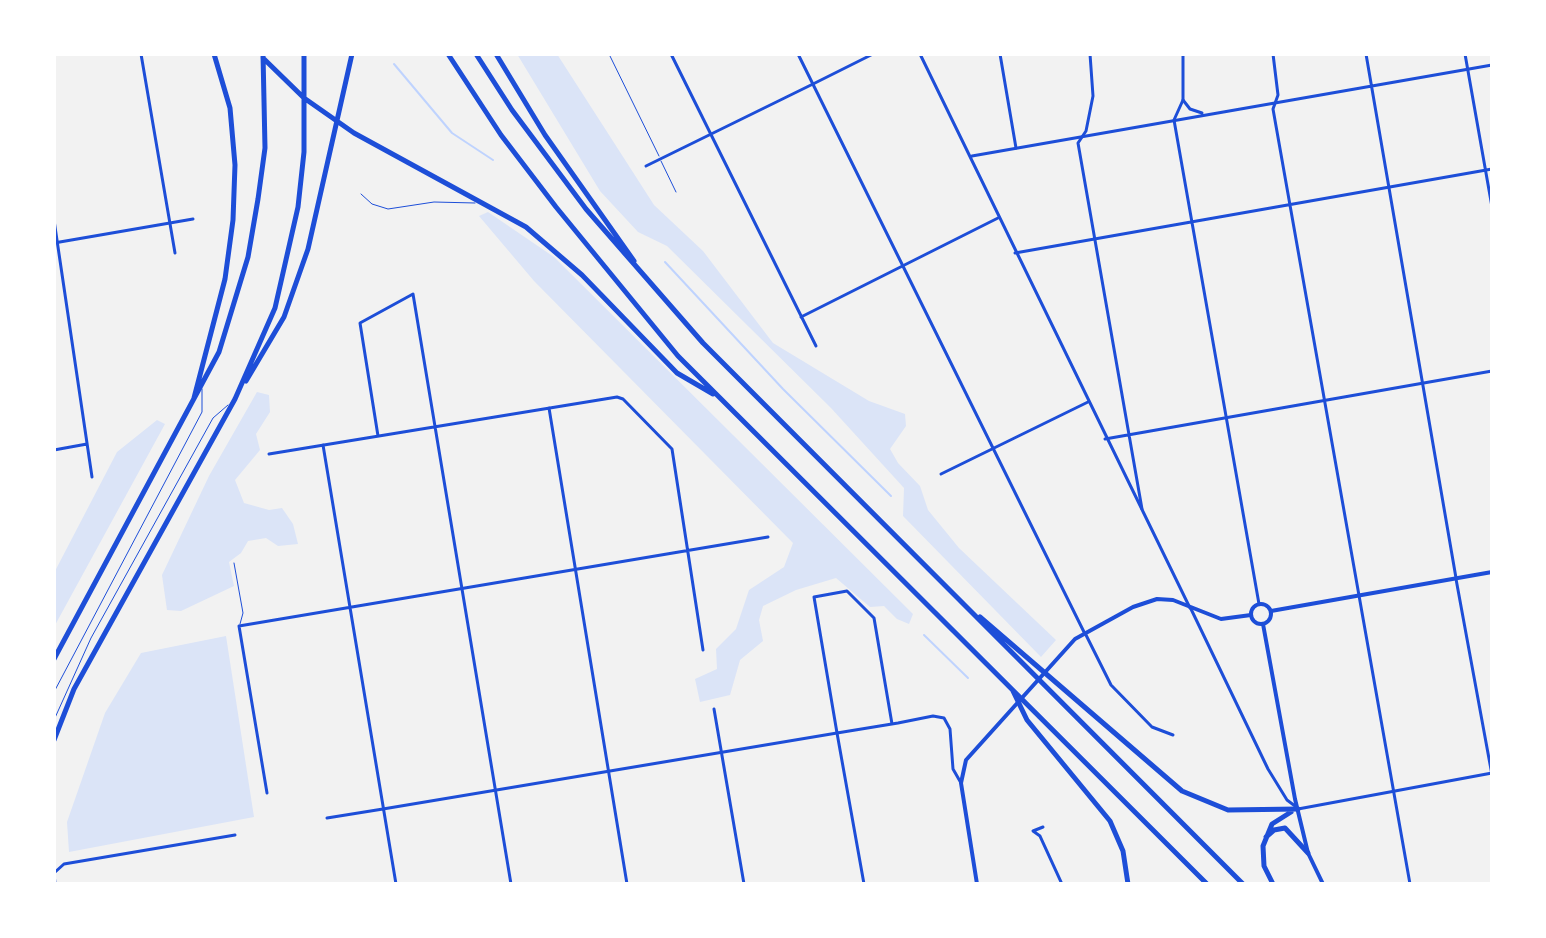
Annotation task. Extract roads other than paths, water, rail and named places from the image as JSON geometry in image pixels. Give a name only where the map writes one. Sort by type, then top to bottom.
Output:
[{"type":"highway","points":[[191,409],[225,279],[233,220],[235,165],[230,108],[214,54]]},
{"type":"highway","points":[[54,659],[219,352],[248,257],[265,148],[261,54]]},
{"type":"highway","points":[[261,54],[304,98],[354,133],[486,202],[526,227],[559,253],[677,373],[721,398]]},
{"type":"highway","points":[[235,399],[275,308],[289,258],[304,152],[304,54]]},
{"type":"highway","points":[[54,740],[74,689],[284,317],[308,249],[352,54]]},
{"type":"highway","points":[[448,54],[501,135],[649,322],[721,398],[1207,884]]},
{"type":"highway","points":[[476,54],[548,161],[656,291],[753,395],[1243,884]]},
{"type":"highway","points":[[496,54],[563,161],[656,291]]},
{"type":"highway","points":[[948,589],[1182,791],[1228,810],[1298,809]]},
{"type":"highway","points":[[1011,687],[1027,720],[1110,821],[1123,851],[1128,884]]},
{"type":"highway","points":[[1273,884],[1262,856],[1266,837],[1272,824],[1298,809]]},
{"type":"highway","points":[[1266,837],[1274,830],[1285,828],[1308,853]]},
{"type":"main road","points":[[977,884],[961,783],[966,760],[1084,632],[1150,600],[1165,599],[1221,619],[1251,615],[1259,604],[1271,611],[1492,572]]},
{"type":"main road","points":[[1263,624],[1269,619],[1271,611]]},
{"type":"main road","points":[[1251,615],[1254,621],[1263,624]]},
{"type":"main road","points":[[1263,624],[1308,853],[1323,884]]},
{"type":"street","points":[[141,54],[175,253]]},
{"type":"street","points":[[671,54],[816,346]]},
{"type":"street","points":[[798,54],[1111,685],[1152,727],[1173,735]]},
{"type":"street","points":[[646,166],[873,54]]},
{"type":"street","points":[[920,54],[1268,769],[1287,800],[1298,809],[1492,774],[1387,188],[1366,54]]},
{"type":"street","points":[[1000,54],[1016,148]]},
{"type":"street","points":[[1090,54],[1093,96],[1086,131],[1078,143],[1144,514]]},
{"type":"street","points":[[1183,54],[1183,100],[1174,120],[1259,604]]},
{"type":"street","points":[[1273,54],[1278,95],[1273,109],[1410,884]]},
{"type":"street","points":[[1465,54],[1492,207]]},
{"type":"street","points":[[970,156],[1492,65]]},
{"type":"street","points":[[1183,100],[1190,109],[1206,115]]},
{"type":"street","points":[[1015,253],[1492,169]]},
{"type":"street","points":[[801,317],[998,218]]},
{"type":"street","points":[[56,242],[193,219]]},
{"type":"street","points":[[54,220],[92,477]]},
{"type":"street","points":[[378,436],[360,323],[413,294],[511,884]]},
{"type":"street","points":[[1105,439],[1492,371]]},
{"type":"street","points":[[269,454],[605,399],[623,399],[672,449],[703,650]]},
{"type":"street","points":[[941,474],[1088,402]]},
{"type":"street","points":[[549,408],[627,884]]},
{"type":"street","points":[[54,450],[87,444]]},
{"type":"street","points":[[323,445],[396,884]]},
{"type":"street","points":[[267,793],[239,626],[768,537]]},
{"type":"street","points":[[864,884],[814,597],[847,591],[874,618],[892,724]]},
{"type":"street","points":[[714,709],[744,884]]},
{"type":"street","points":[[327,818],[944,718],[950,729],[953,769],[961,783]]},
{"type":"street","points":[[1043,827],[1033,831],[1040,836],[1062,884]]},
{"type":"street","points":[[55,884],[54,873],[64,864],[235,835]]},
{"type":"lane","points":[[609,54],[676,192]]},
{"type":"lane","points":[[361,194],[372,204],[388,209],[434,202],[486,202]]},
{"type":"lane","points":[[54,692],[202,412],[202,386]]},
{"type":"lane","points":[[54,720],[91,638],[213,418],[235,399]]},
{"type":"lane","points":[[234,563],[243,613],[239,626]]},
{"type":"waterway","points":[[394,64],[452,133],[493,160]]},
{"type":"waterway","points":[[665,262],[783,389],[891,496]]},
{"type":"waterway","points":[[924,635],[968,678]]}]
